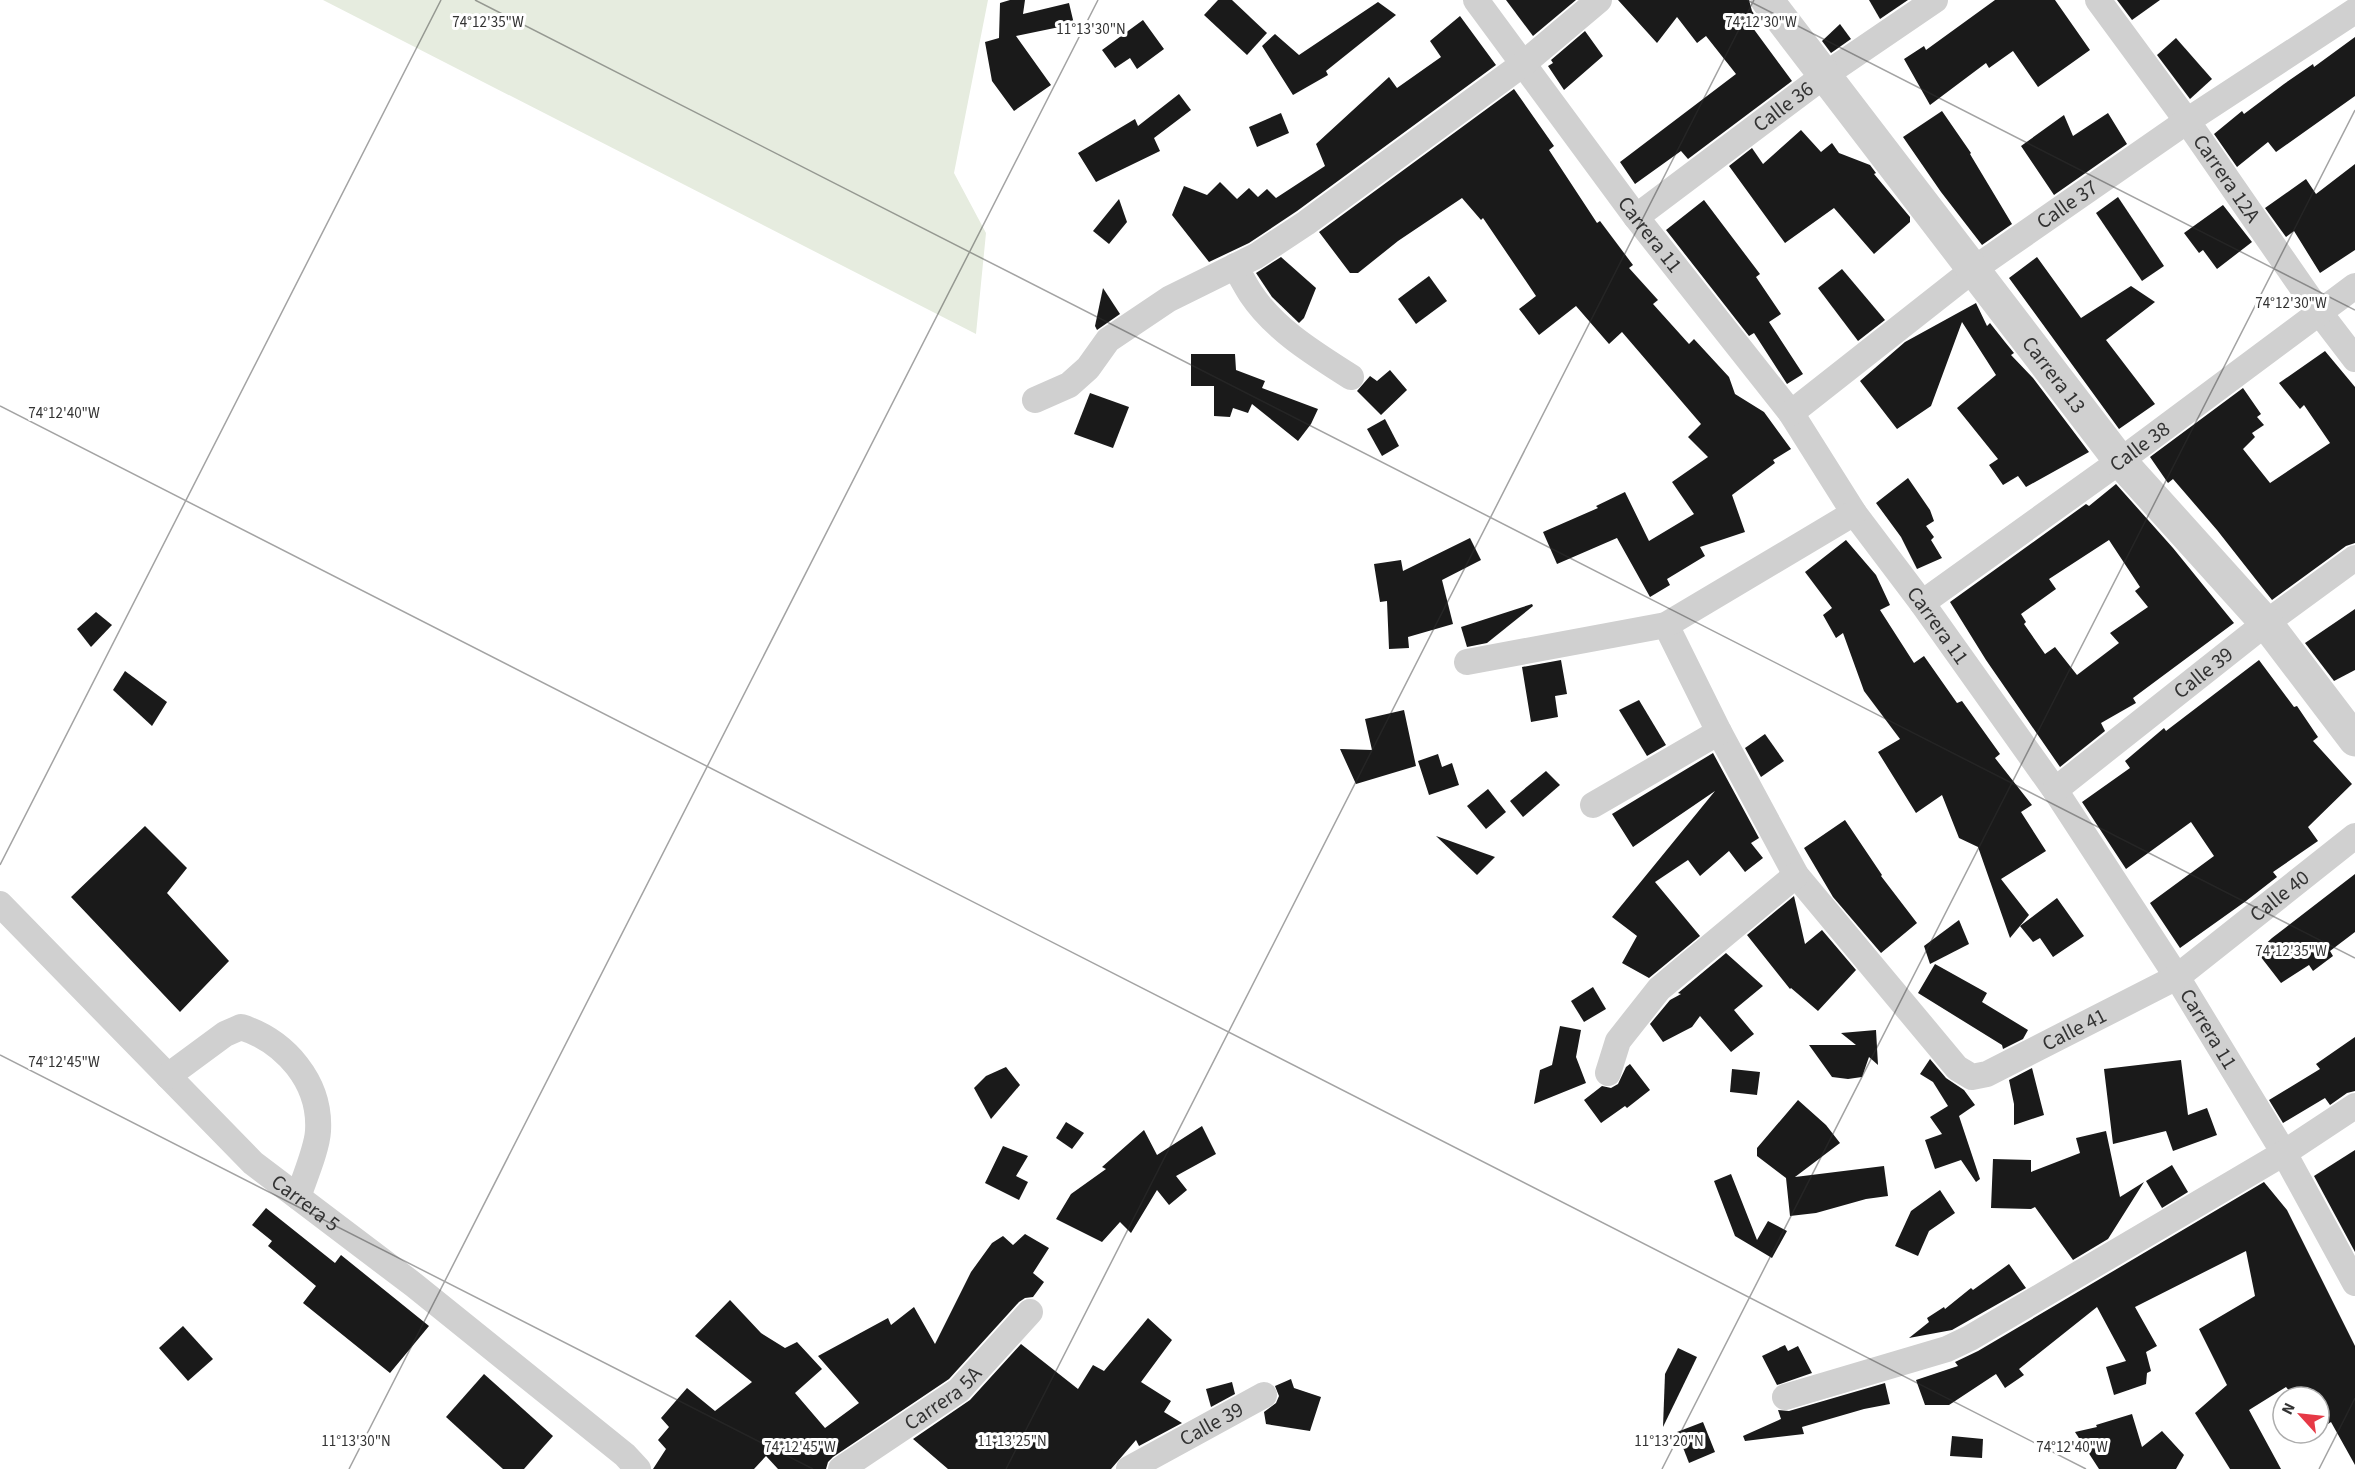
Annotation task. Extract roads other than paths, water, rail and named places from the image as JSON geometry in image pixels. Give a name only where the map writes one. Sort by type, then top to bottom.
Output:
[{"type":"street","name":"Carrera 11","points":[[1476,0],[1636,217],[1791,413],[1854,513],[1922,603],[2055,790],[2177,977],[2284,1153],[2355,1283]]},
{"type":"street","points":[[1035,400],[1069,385],[1088,369],[1108,340],[1160,304],[1256,256],[1306,223],[1523,64],[1599,0]]},
{"type":"street","name":"Carrera 13","points":[[1767,0],[2120,461],[2266,623],[2355,740]]},
{"type":"street","name":"Calle 36","points":[[1636,217],[1825,75],[1935,0]]},
{"type":"street","name":"Carrera 12A","points":[[2098,0],[2187,121],[2319,312],[2355,359]]},
{"type":"street","name":"Calle 37","points":[[1791,413],[1974,269],[2187,121],[2355,11]]},
{"type":"street","points":[[1235,266],[1252,296],[1274,320],[1302,345],[1351,377]]},
{"type":"street","name":"Calle 38","points":[[1922,603],[2120,461],[2355,286]]},
{"type":"street","points":[[1467,662],[1666,625],[1854,513]]},
{"type":"street","name":"Calle 39","points":[[2055,790],[2266,623],[2355,558]]},
{"type":"street","points":[[1608,1073],[1618,1041],[1659,989],[1796,875],[1719,732],[1666,625]]},
{"type":"street","points":[[1593,805],[1719,732]]},
{"type":"street","name":"Calle 40","points":[[2177,977],[2355,836]]},
{"type":"street","name":"Calle 41","points":[[1796,875],[1957,1068],[1972,1077],[1987,1074],[2177,977]]},
{"type":"street","name":"Carrera 5","points":[[0,904],[253,1163],[432,1300],[625,1455],[638,1469]]},
{"type":"street","points":[[168,1076],[225,1034],[242,1027],[259,1032],[278,1045],[303,1071],[317,1111],[318,1132],[298,1197]]},
{"type":"street","points":[[1785,1397],[1947,1350],[2284,1153],[2355,1106]]},
{"type":"street","name":"Carrera 5A","points":[[841,1469],[959,1390],[1030,1312]]},
{"type":"street","name":"Calle 39","points":[[1129,1469],[1264,1395]]}]
